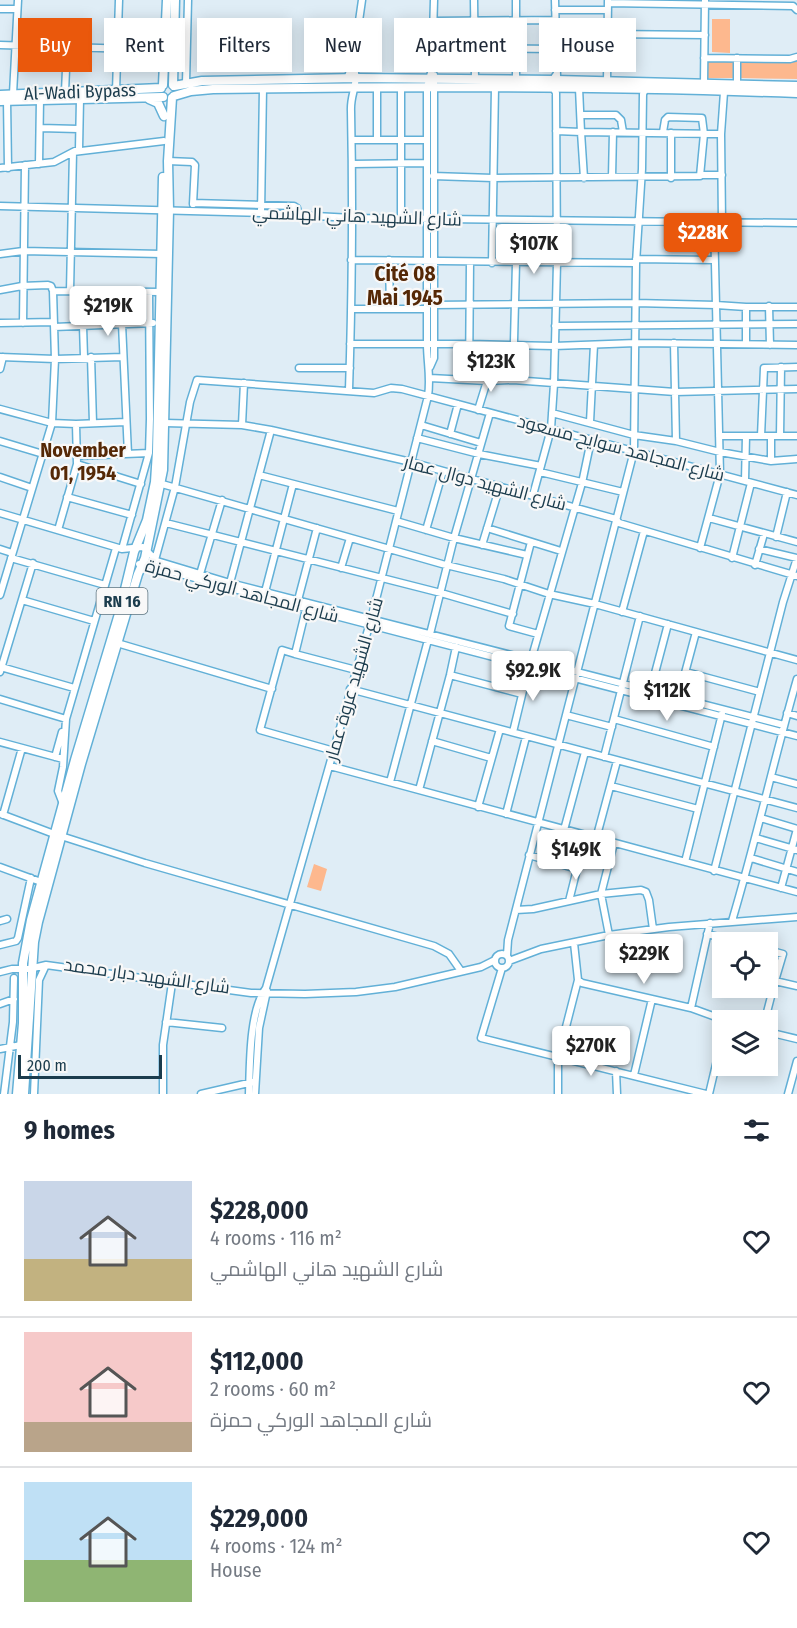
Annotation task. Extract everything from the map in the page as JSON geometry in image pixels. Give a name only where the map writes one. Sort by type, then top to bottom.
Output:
[{"type":"main road","name":"RN 16","points":[[167,0],[167,18]]},
{"type":"main road","points":[[173,86],[175,0]]},
{"type":"main road","name":"RN 16","points":[[166,72],[168,161],[166,210]]},
{"type":"main road","points":[[797,86],[704,83],[643,87],[579,88],[556,84],[516,79],[475,79],[432,80],[353,82],[202,81],[173,86],[167,84],[166,94],[202,90],[342,88],[353,82],[377,87],[401,87],[432,80],[495,87],[556,84],[607,81],[643,87],[724,92],[797,93]]},
{"type":"main road","name":"Al-Wadi Bypass","points":[[5,98],[64,92],[116,91],[166,94]]},
{"type":"main road","name":"RN 16","points":[[17,1094],[29,1043],[24,992],[24,957],[41,882],[58,835],[143,564],[162,484],[165,423],[164,116],[166,94]]},
{"type":"main road","name":"Al-Wadi Bypass","points":[[5,98],[146,98],[166,94]]},
{"type":"main road","points":[[146,98],[158,102],[164,116]]},
{"type":"main road","name":"RN 16","points":[[24,1094],[34,1005],[35,937],[63,804],[133,559],[125,549],[144,530],[155,482],[162,254],[166,228]]},
{"type":"main road","points":[[14,996],[24,992]]},
{"type":"street","points":[[8,168],[5,98],[16,46],[18,0]]},
{"type":"street","points":[[118,18],[119,0]]},
{"type":"street","points":[[186,83],[188,0]]},
{"type":"street","points":[[349,390],[352,63],[362,0]]},
{"type":"street","name":"شارع الشهيد عروة عمار","points":[[434,0],[434,18]]},
{"type":"street","points":[[474,0],[474,18]]},
{"type":"street","points":[[516,0],[516,18]]},
{"type":"street","points":[[555,0],[555,18]]},
{"type":"street","points":[[555,10],[608,4],[705,3],[793,6],[797,9]]},
{"type":"street","points":[[704,83],[705,3]]},
{"type":"street","points":[[0,9],[17,9]]},
{"type":"street","points":[[636,34],[705,35]]},
{"type":"street","points":[[0,45],[16,46]]},
{"type":"street","points":[[704,58],[790,59],[797,57]]},
{"type":"street","points":[[737,58],[737,84]]},
{"type":"street","points":[[64,92],[65,72]]},
{"type":"street","points":[[116,72],[116,91]]},
{"type":"street","name":"شارع الشهيد عروة عمار","points":[[249,1094],[253,1082],[261,1006],[370,622],[428,396],[430,367],[434,358],[430,344],[430,220],[427,163],[432,72]]},
{"type":"street","points":[[475,72],[475,79]]},
{"type":"street","points":[[516,72],[516,79]]},
{"type":"street","points":[[533,495],[551,429],[554,384],[557,263],[556,72]]},
{"type":"street","points":[[607,72],[607,81]]},
{"type":"street","name":"شارع الشهيد عروة عمار","points":[[430,220],[433,176],[432,80]]},
{"type":"street","points":[[376,140],[377,87]]},
{"type":"street","points":[[401,87],[401,219]]},
{"type":"street","points":[[492,263],[495,87]]},
{"type":"street","points":[[480,967],[508,965],[506,956],[508,940],[634,452],[636,261],[643,87]]},
{"type":"street","points":[[261,213],[263,88]]},
{"type":"street","points":[[342,88],[351,99]]},
{"type":"street","points":[[579,88],[584,178]]},
{"type":"street","points":[[722,222],[721,134],[724,92]]},
{"type":"street","points":[[39,164],[40,99]]},
{"type":"street","points":[[0,168],[54,162],[80,149],[78,129],[80,99]]},
{"type":"street","points":[[580,115],[616,115],[620,118],[623,132]]},
{"type":"street","points":[[663,132],[665,120],[668,117],[702,117],[704,134],[701,175]]},
{"type":"street","points":[[40,128],[78,129]]},
{"type":"street","points":[[556,131],[721,134]]},
{"type":"street","points":[[612,177],[613,132]]},
{"type":"street","points":[[671,133],[671,178]]},
{"type":"street","points":[[352,140],[427,140]]},
{"type":"street","points":[[73,152],[164,141]]},
{"type":"street","points":[[70,291],[73,152]]},
{"type":"street","points":[[168,161],[192,162],[195,165],[193,211]]},
{"type":"street","points":[[352,164],[427,163]]},
{"type":"street","points":[[23,323],[25,165]]},
{"type":"street","points":[[433,176],[697,178],[701,175],[722,175]]},
{"type":"street","points":[[193,203],[296,206],[299,215]]},
{"type":"street","name":"شارع الشهيد هاني الهاشمي","points":[[0,206],[430,220],[797,223]]},
{"type":"street","points":[[700,548],[720,474],[714,222]]},
{"type":"street","points":[[0,254],[23,251],[162,254]]},
{"type":"street","points":[[351,260],[492,263],[715,260]]},
{"type":"street","points":[[389,260],[390,309]]},
{"type":"street","points":[[469,380],[470,262]]},
{"type":"street","points":[[513,380],[516,263]]},
{"type":"street","points":[[0,290],[22,286],[51,286],[55,359],[52,423],[0,595]]},
{"type":"street","points":[[53,291],[161,292]]},
{"type":"street","points":[[55,757],[105,585],[125,549],[149,453],[149,292]]},
{"type":"street","points":[[351,309],[555,302],[716,305],[746,308],[797,307]]},
{"type":"street","points":[[769,306],[770,345]]},
{"type":"street","points":[[746,308],[746,344]]},
{"type":"street","points":[[0,323],[82,326],[160,323]]},
{"type":"street","points":[[122,324],[128,454]]},
{"type":"street","points":[[555,326],[797,324]]},
{"type":"street","points":[[82,326],[93,423]]},
{"type":"street","points":[[674,343],[676,441]]},
{"type":"street","points":[[351,344],[797,345]]},
{"type":"street","points":[[590,422],[594,345]]},
{"type":"street","points":[[0,369],[2,357],[55,359],[123,357]]},
{"type":"street","points":[[780,436],[781,367]]},
{"type":"street","points":[[762,436],[764,368],[797,367]]},
{"type":"street","points":[[299,368],[350,368]]},
{"type":"street","points":[[430,378],[513,380],[675,392],[797,389]]},
{"type":"street","name":"شارع المجاهد سوايح مسعود","points":[[187,423],[197,380],[374,393],[393,387],[797,495]]},
{"type":"street","points":[[478,410],[487,381]]},
{"type":"street","points":[[242,425],[244,383]]},
{"type":"street","points":[[450,434],[458,404]]},
{"type":"street","points":[[0,409],[52,423],[126,422]]},
{"type":"street","points":[[390,782],[449,565],[454,538],[490,413]]},
{"type":"street","points":[[552,413],[634,435],[676,441],[720,452],[771,461],[797,459]]},
{"type":"street","name":"شارع الشهيد دوال عمار","points":[[165,423],[242,425],[411,462],[616,519],[619,523],[644,531],[794,575]]},
{"type":"street","points":[[155,560],[175,487],[187,423]]},
{"type":"street","points":[[58,530],[77,464],[76,424]]},
{"type":"street","points":[[421,425],[481,443]]},
{"type":"street","points":[[230,583],[271,430]]},
{"type":"street","points":[[719,436],[797,436]]},
{"type":"street","points":[[732,558],[748,482],[746,436]]},
{"type":"street","points":[[771,436],[771,461]]},
{"type":"street","points":[[417,438],[623,492]]},
{"type":"street","points":[[513,732],[549,594],[582,483],[591,440]]},
{"type":"street","points":[[0,441],[44,454]]},
{"type":"street","points":[[78,456],[149,453]]},
{"type":"street","points":[[77,464],[141,484]]},
{"type":"street","points":[[426,530],[443,471]]},
{"type":"street","points":[[259,475],[398,511]]},
{"type":"street","points":[[0,477],[32,488]]},
{"type":"street","points":[[162,484],[389,549],[504,579],[520,586],[640,616],[797,660]]},
{"type":"street","points":[[265,592],[293,484]]},
{"type":"street","points":[[482,545],[500,486]]},
{"type":"street","points":[[776,537],[787,492]]},
{"type":"street","points":[[68,497],[132,515]]},
{"type":"street","points":[[200,574],[222,500]]},
{"type":"street","name":"شارع المجاهد الوركي حمزة","points":[[0,513],[125,549],[141,547],[146,549],[155,560],[230,583],[298,600],[370,622],[753,721],[797,736]]},
{"type":"street","points":[[708,519],[797,542]]},
{"type":"street","points":[[396,520],[454,538],[527,555]]},
{"type":"street","points":[[166,523],[441,593],[513,614]]},
{"type":"street","points":[[298,600],[317,528]]},
{"type":"street","points":[[487,528],[561,551]]},
{"type":"street","points":[[622,612],[644,531]]},
{"type":"street","points":[[755,565],[764,534]]},
{"type":"street","points":[[341,568],[350,538]]},
{"type":"street","points":[[531,542],[509,626],[538,634]]},
{"type":"street","points":[[0,549],[12,556],[105,585]]},
{"type":"street","points":[[714,870],[770,652],[794,575],[797,558],[759,549]]},
{"type":"street","name":"شارع المجاهد الوركي حمزة","points":[[133,559],[137,563],[306,609],[370,622]]},
{"type":"street","points":[[33,563],[1,669],[74,688]]},
{"type":"street","points":[[22,600],[94,621]]},
{"type":"street","points":[[295,654],[306,609]]},
{"type":"street","points":[[604,757],[640,616]]},
{"type":"street","points":[[650,692],[668,624]]},
{"type":"street","points":[[678,699],[696,632]]},
{"type":"street","name":"شارع المجاهد الوركي حمزة","points":[[429,637],[456,647],[530,663]]},
{"type":"street","points":[[117,643],[272,689]]},
{"type":"street","points":[[419,790],[456,647]]},
{"type":"street","points":[[334,751],[260,730],[282,650],[356,670]]},
{"type":"street","points":[[686,672],[760,692]]},
{"type":"street","points":[[450,675],[522,694]]},
{"type":"street","points":[[732,921],[751,858],[782,729],[795,694],[797,679]]},
{"type":"street","name":"شارع المجاهد الوركي حمزة","points":[[622,687],[678,699],[723,714]]},
{"type":"street","points":[[350,690],[797,808]]},
{"type":"street","points":[[0,699],[65,721]]},
{"type":"street","points":[[787,713],[797,716]]},
{"type":"street","points":[[685,862],[723,714]]},
{"type":"street","points":[[566,715],[612,727]]},
{"type":"street","points":[[614,719],[714,747]]},
{"type":"street","points":[[63,804],[58,791],[65,721]]},
{"type":"street","points":[[477,807],[500,729]]},
{"type":"street","points":[[506,814],[526,737]]},
{"type":"street","points":[[432,741],[491,758]]},
{"type":"street","points":[[0,742],[63,759]]},
{"type":"street","points":[[22,748],[1,814],[58,835],[434,946],[449,954],[461,971]]},
{"type":"street","points":[[564,830],[585,752]]},
{"type":"street","points":[[596,838],[617,761]]},
{"type":"street","points":[[330,766],[797,892]]},
{"type":"street","points":[[771,777],[797,784]]},
{"type":"street","points":[[611,786],[698,809]]},
{"type":"street","points":[[761,818],[797,829],[794,849],[781,888]]},
{"type":"street","points":[[569,901],[589,836]]},
{"type":"street","points":[[756,838],[794,849]]},
{"type":"street","points":[[609,935],[601,894],[614,843]]},
{"type":"street","points":[[530,855],[577,869]]},
{"type":"street","points":[[751,858],[797,872]]},
{"type":"street","points":[[0,867],[41,882]]},
{"type":"street","points":[[0,945],[16,941],[18,938],[31,878]]},
{"type":"street","points":[[516,910],[533,909],[601,894],[641,890],[646,892],[649,900],[653,929]]},
{"type":"street","points":[[480,967],[506,956],[525,954],[609,935],[797,916]]},
{"type":"street","points":[[691,1008],[710,923]]},
{"type":"street","points":[[707,933],[712,934]]},
{"type":"street","points":[[558,1094],[558,1058],[578,980],[574,943]]},
{"type":"street","points":[[778,953],[783,954],[778,971]]},
{"type":"street","points":[[12,969],[24,957]]},
{"type":"street","name":"شارع الشهيد دبار محمد","points":[[24,957],[34,957],[70,967],[172,983],[251,993],[266,992]]},
{"type":"street","points":[[495,960],[496,964],[501,967]]},
{"type":"street","points":[[34,1005],[39,980],[46,965]]},
{"type":"street","name":"شارع الشهيد دبار محمد","points":[[23,970],[46,965],[70,967],[280,994],[374,990],[480,967]]},
{"type":"street","points":[[501,967],[481,1038],[634,1075],[692,1092],[707,1094],[712,1076]]},
{"type":"street","points":[[0,972],[12,969],[23,970]]},
{"type":"street","points":[[4,1094],[10,1047],[14,978]]},
{"type":"street","points":[[578,980],[588,985],[691,1008],[712,1016]]},
{"type":"street","points":[[778,982],[797,986]]},
{"type":"street","points":[[163,1094],[163,1045],[172,983]]},
{"type":"street","points":[[251,993],[261,1006],[280,994]]},
{"type":"street","points":[[0,1004],[14,996]]},
{"type":"street","points":[[634,1075],[652,999]]},
{"type":"street","points":[[166,1022],[222,1028]]},
{"type":"street","points":[[778,1034],[797,1039]]},
{"type":"street","points":[[0,1049],[29,1043],[34,1094]]},
{"type":"street","points":[[788,1094],[797,1061]]},
{"type":"street","points":[[616,1071],[617,1094]]},
{"type":"street","points":[[201,1094],[253,1082]]},
{"type":"street","name":"شارع الشهيد عروة عمار","points":[[253,1082],[255,1094]]},
{"type":"shaded area","points":[[712,19],[730,19],[730,53],[712,52]]},
{"type":"shaded area","points":[[707,60],[734,61],[733,78],[707,78]]},
{"type":"shaded area","points":[[740,61],[797,62],[797,79],[740,78]]},
{"type":"shaded area","points":[[314,864],[327,869],[321,891],[307,887]]},
{"type":"district","name":"Cité 08 Mai 1945","points":[[405,286]]},
{"type":"district","name":"November 01, 1954","points":[[83,462]]}]
